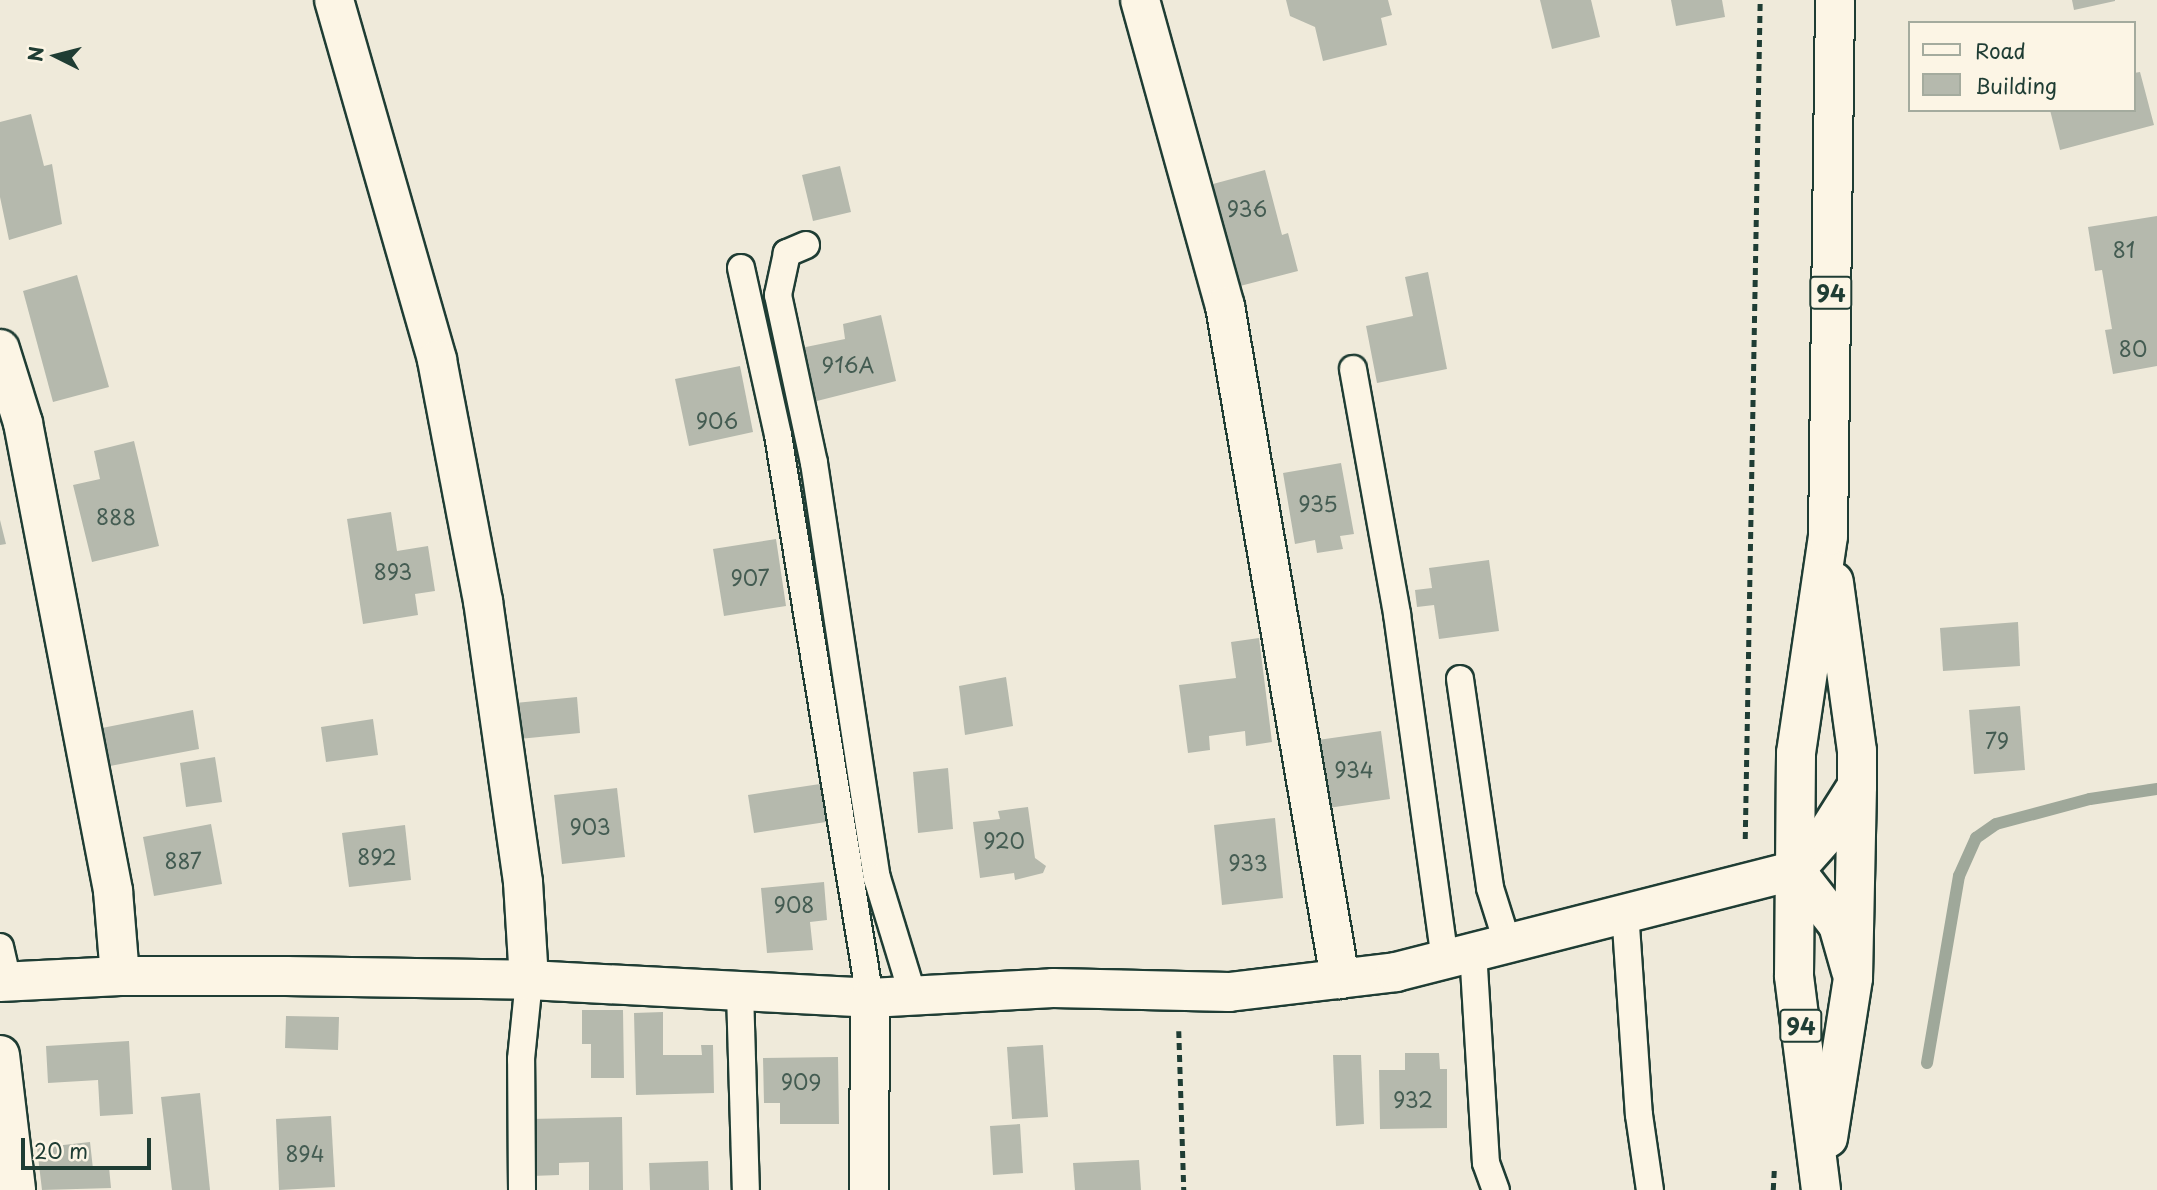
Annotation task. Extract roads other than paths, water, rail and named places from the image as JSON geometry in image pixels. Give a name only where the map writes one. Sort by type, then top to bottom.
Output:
[{"type":"street","points":[[334,0],[437,360],[483,601],[523,882],[529,980]]},
{"type":"street","points":[[1140,0],[1225,306],[1340,979]]},
{"type":"street","name":"94","points":[[1821,1186],[1794,976],[1795,870],[1797,753],[1828,536],[1835,0]]},
{"type":"street","points":[[0,349],[23,423],[111,878],[120,976]]},
{"type":"street","name":"94","points":[[1821,1186],[1853,978],[1857,786],[1857,751],[1828,536]]},
{"type":"street","points":[[3,970],[120,976],[529,980],[870,998],[1053,988],[1178,988],[1229,992],[1396,972],[1625,911],[1795,870],[1826,835],[1857,786]]},
{"type":"street","points":[[1795,870],[1838,925],[1853,978]]},
{"type":"street","points":[[869,1190],[870,998]]},
{"type":"street","points":[[0,1055],[16,1190]]},
{"type":"lane","points":[[806,246],[787,253],[778,295],[814,463],[877,878],[912,996]]},
{"type":"lane","points":[[741,268],[778,435],[870,998]]},
{"type":"lane","points":[[1353,369],[1397,614],[1475,951],[1486,1163],[1496,1190]]},
{"type":"lane","points":[[1460,679],[1490,888],[1475,951]]},
{"type":"lane","points":[[1625,911],[1639,1115],[1650,1190]]},
{"type":"lane","points":[[522,1190],[521,1059],[529,980]]},
{"type":"lane","points":[[740,992],[746,1190]]},
{"type":"waterway","points":[[1927,1063],[1959,876],[1976,838],[1996,824],[2090,799],[2157,789]]}]
